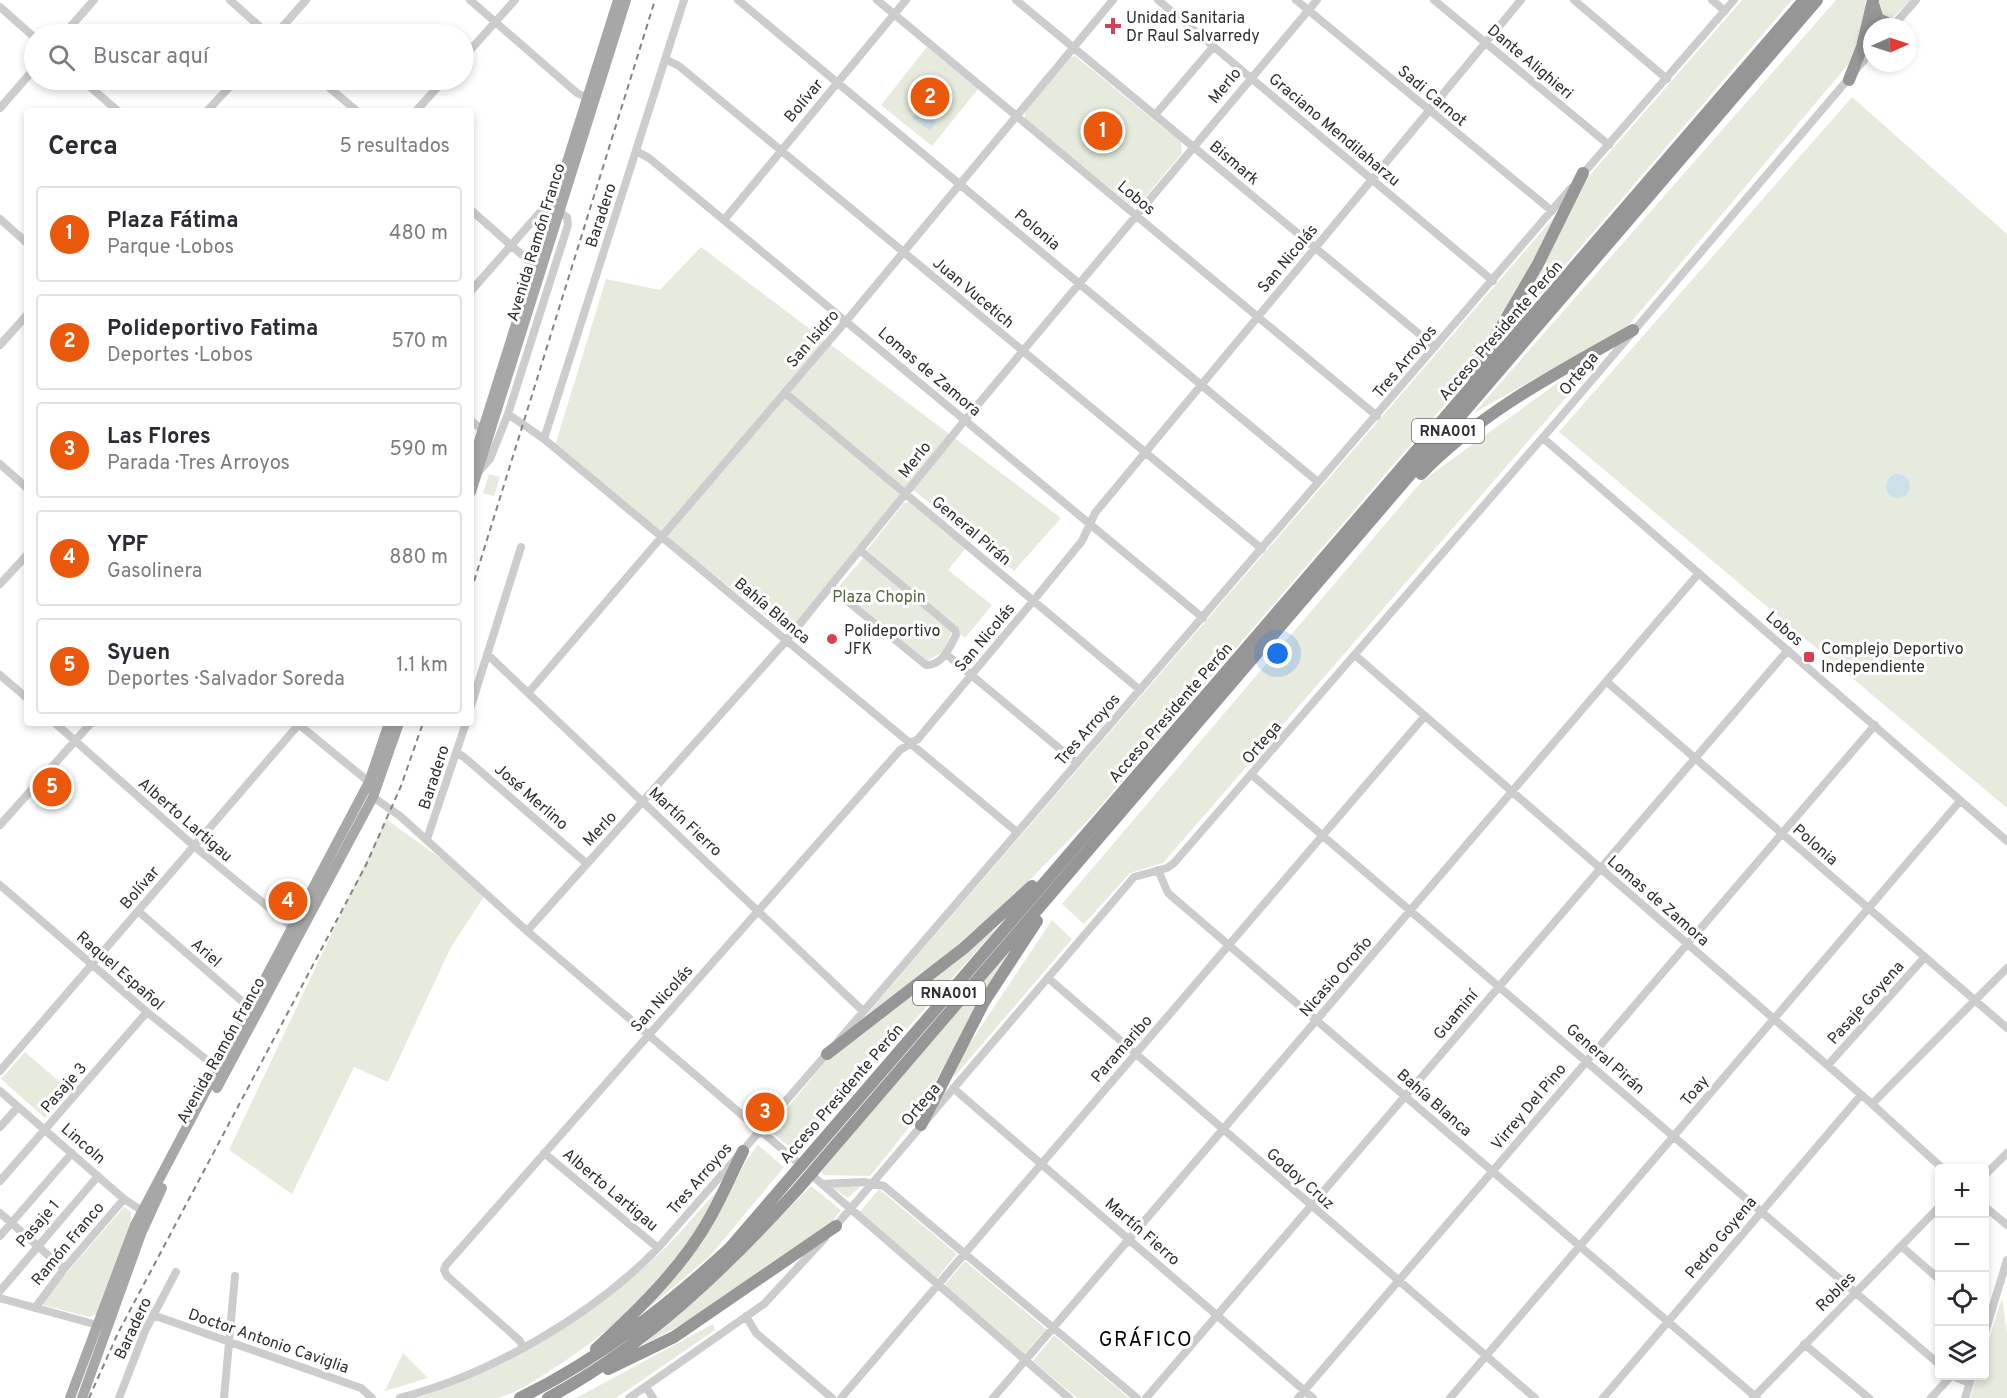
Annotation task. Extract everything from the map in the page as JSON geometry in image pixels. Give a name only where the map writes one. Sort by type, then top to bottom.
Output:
[{"type":"highway","name":"Acceso Presidente Perón","points":[[548,1398],[579,1381],[672,1315],[731,1262],[1081,840],[1804,0]]},
{"type":"highway","name":"Acceso Presidente Perón","points":[[822,1150],[1079,862],[1817,0]]},
{"type":"highway","points":[[1873,1],[1878,18]]},
{"type":"highway","points":[[1849,80],[1859,58],[1873,1]]},
{"type":"highway","points":[[1424,444],[1477,370],[1538,264],[1583,173]]},
{"type":"highway","points":[[1369,524],[1389,510],[1452,444],[1501,405],[1633,330]]},
{"type":"highway","points":[[827,1054],[964,948],[1081,840]]},
{"type":"highway","points":[[921,1125],[984,1002],[1013,955],[1079,862]]},
{"type":"highway","points":[[568,1373],[628,1318],[679,1263],[707,1223],[743,1151]]},
{"type":"highway","name":"Acceso Presidente Perón","points":[[520,1398],[568,1373],[624,1337],[684,1289],[730,1248],[791,1187]]},
{"type":"highway","points":[[579,1381],[674,1337],[836,1226]]},
{"type":"main road","name":"Avenida Ramón Franco","points":[[474,470],[557,210],[618,0]]},
{"type":"main road","name":"Avenida Ramón Franco","points":[[591,99],[626,0]]},
{"type":"main road","name":"Avenida Ramón Franco","points":[[474,470],[483,430],[538,269]]},
{"type":"main road","name":"Avenida Ramón Franco","points":[[74,1396],[96,1325],[146,1213],[297,931],[369,782],[388,726]]},
{"type":"main road","name":"Avenida Ramón Franco","points":[[297,931],[373,797],[398,726]]},
{"type":"main road","name":"Avenida Ramón Franco","points":[[74,1396],[107,1328],[146,1213]]},
{"type":"street","points":[[73,24],[94,0]]},
{"type":"street","points":[[230,0],[257,24]]},
{"type":"street","points":[[285,24],[306,0]]},
{"type":"street","points":[[470,0],[577,93],[591,99]]},
{"type":"street","points":[[474,46],[515,0]]},
{"type":"street","name":"Baradero","points":[[544,439],[684,0]]},
{"type":"street","name":"Polonia","points":[[738,0],[1318,482]]},
{"type":"street","name":"Lobos","points":[[878,0],[1377,416]]},
{"type":"street","name":"Bolívar","points":[[724,220],[906,0]]},
{"type":"street","name":"Bismark","points":[[1016,0],[1435,347]]},
{"type":"street","name":"San Isidro","points":[[529,692],[847,320],[1113,0]]},
{"type":"street","name":"Graciano Mendilaharzu","points":[[1158,0],[1493,281]]},
{"type":"street","name":"Sadi Carnot","points":[[1296,0],[1552,211]]},
{"type":"street","name":"Merlo","points":[[527,931],[786,641],[965,420],[1192,146],[1317,0]]},
{"type":"street","name":"Dante Alighieri","points":[[1434,0],[1609,145]]},
{"type":"street","name":"San Nicolás","points":[[523,1346],[444,1270],[446,1265],[900,750],[909,745],[973,675],[1082,541],[1095,513],[1521,0]]},
{"type":"street","points":[[1574,0],[1667,79]]},
{"type":"street","points":[[1712,0],[1725,11]]},
{"type":"street","name":"Tres Arroyos","points":[[400,1398],[473,1372],[523,1346],[580,1311],[631,1273],[658,1248],[1734,0]]},
{"type":"street","points":[[1900,18],[1916,0]]},
{"type":"street","points":[[0,7],[24,29]]},
{"type":"street","points":[[1155,115],[1213,47]]},
{"type":"street","name":"Juan Vucetich","points":[[665,59],[679,66],[1144,454],[1262,549]]},
{"type":"street","name":"Ortega","points":[[629,1398],[776,1294],[874,1183],[1134,877],[1174,863],[1252,775],[1863,62]]},
{"type":"street","points":[[0,108],[24,80]]},
{"type":"street","points":[[94,90],[115,108]]},
{"type":"street","points":[[210,108],[227,90]]},
{"type":"street","points":[[332,90],[353,108]]},
{"type":"street","points":[[419,108],[435,90]]},
{"type":"street","name":"Lomas de Zamora","points":[[636,151],[649,158],[847,320],[1203,618]]},
{"type":"street","points":[[474,288],[539,213],[557,210],[567,217],[568,225],[508,414],[490,459],[474,470]]},
{"type":"street","points":[[474,213],[538,269],[547,288]]},
{"type":"street","points":[[1,223],[24,241]]},
{"type":"street","points":[[0,345],[24,318]]},
{"type":"street","name":"General Pirán","points":[[784,393],[1140,690]]},
{"type":"street","name":"Bahía Blanca","points":[[508,414],[544,439],[909,745],[1017,832]]},
{"type":"street","points":[[474,423],[483,430]]},
{"type":"street","name":"Lobos","points":[[1543,438],[2007,842]]},
{"type":"street","points":[[0,464],[24,485]]},
{"type":"street","points":[[474,696],[520,547]]},
{"type":"street","points":[[830,587],[926,665],[935,663],[946,654],[956,634],[954,630],[860,550]]},
{"type":"street","points":[[0,584],[24,558]]},
{"type":"street","name":"Nicasio Oroño","points":[[993,1398],[1699,573]]},
{"type":"street","name":"Guaminí","points":[[1146,1398],[1788,650]]},
{"type":"street","name":"Martín Fierro","points":[[487,654],[863,1011]]},
{"type":"street","points":[[946,654],[1077,763]]},
{"type":"street","name":"Lomas de Zamora","points":[[1356,656],[1828,1065],[1938,1164]]},
{"type":"street","points":[[0,675],[24,695]]},
{"type":"street","name":"Polonia","points":[[1607,682],[2007,1028]]},
{"type":"street","name":"Paramaribo","points":[[841,1398],[1424,717]]},
{"type":"street","name":"Virrey Del Pino","points":[[1301,1394],[1875,725]]},
{"type":"street","name":"Alberto Lartigau","points":[[58,726],[194,846],[297,931]]},
{"type":"street","points":[[0,825],[88,726]]},
{"type":"street","name":"Bolívar","points":[[0,1071],[297,726]]},
{"type":"street","points":[[301,726],[369,782]]},
{"type":"street","name":"Baradero","points":[[427,839],[465,726]]},
{"type":"street","name":"José Merlino","points":[[457,753],[464,756],[586,863]]},
{"type":"street","name":"General Pirán","points":[[1252,775],[1762,1210],[1854,1293],[1935,1361]]},
{"type":"street","points":[[373,797],[427,839],[527,931],[796,1161]]},
{"type":"street","name":"Toay","points":[[1450,1398],[1960,801]]},
{"type":"street","name":"Bahía Blanca","points":[[1158,870],[1168,893],[1755,1397]]},
{"type":"street","name":"Raquel Español","points":[[0,885],[147,1012],[222,1072]]},
{"type":"street","name":"Ariel","points":[[138,911],[256,1010]]},
{"type":"street","name":"Pasaje Goyena","points":[[1828,1065],[1924,958]]},
{"type":"street","points":[[1872,1104],[2007,968]]},
{"type":"street","name":"Godoy Cruz","points":[[1048,978],[1535,1398]]},
{"type":"street","name":"Pasaje 3","points":[[0,1181],[147,1012]]},
{"type":"street","name":"Martín Fierro","points":[[953,1088],[1218,1315],[1301,1394],[1313,1398]]},
{"type":"street","name":"Lincoln","points":[[0,1091],[124,1198],[146,1213]]},
{"type":"street","name":"Pedro Goyena","points":[[1603,1398],[1861,1095]]},
{"type":"street","points":[[0,1128],[18,1107]]},
{"type":"street","points":[[0,1236],[72,1153]]},
{"type":"street","name":"Alberto Lartigau","points":[[544,1153],[658,1248]]},
{"type":"street","points":[[1989,1171],[2007,1153]]},
{"type":"street","name":"Pasaje 1","points":[[0,1291],[98,1176]]},
{"type":"street","points":[[1069,1398],[818,1181],[874,1183],[884,1186],[1137,1398]]},
{"type":"street","name":"Ramón Franco","points":[[35,1308],[64,1269],[124,1198]]},
{"type":"street","points":[[1989,1210],[2007,1225]]},
{"type":"street","name":"Robles","points":[[1755,1397],[1935,1211]]},
{"type":"street","points":[[0,1213],[64,1269]]},
{"type":"street","points":[[1901,1246],[1935,1276]]},
{"type":"street","points":[[1989,1313],[2007,1260]]},
{"type":"street","name":"Baradero","points":[[119,1398],[136,1352],[176,1272]]},
{"type":"street","points":[[224,1398],[227,1341],[235,1276]]},
{"type":"street","points":[[0,1298],[107,1328]]},
{"type":"street","name":"Doctor Antonio Caviglia","points":[[153,1315],[361,1388],[372,1398]]},
{"type":"street","points":[[746,1316],[756,1334],[832,1398]]},
{"type":"street","points":[[1804,1344],[1869,1398]]},
{"type":"street","points":[[1931,1398],[1948,1380]]},
{"type":"street","points":[[1965,1398],[1970,1380]]},
{"type":"street","points":[[646,1388],[653,1398]]},
{"type":"green space","points":[[1742,0],[1792,0],[1506,334],[1589,176]]},
{"type":"green space","points":[[1836,0],[1866,0],[1856,55],[1627,327],[1474,413]]},
{"type":"green space","points":[[1879,0],[1911,0],[1892,18],[1885,18],[1878,10]]},
{"type":"green space","points":[[927,47],[978,89],[932,146],[881,105]]},
{"type":"green space","points":[[1075,56],[1181,142],[1182,153],[1139,205],[1131,205],[1025,119],[1025,112],[1068,58]]},
{"type":"green space","points":[[1852,97],[2007,234],[2007,808],[1559,432]]},
{"type":"green space","points":[[1561,209],[1552,232],[1470,375],[1093,815],[992,919],[859,1023]]},
{"type":"green space","points":[[701,247],[1061,518],[1014,571],[912,489],[792,636],[554,449],[606,279],[660,290]]},
{"type":"green space","points":[[1560,381],[1566,382],[1571,388],[1569,394],[1163,863],[1130,873],[1084,924],[1062,904],[1422,481]]},
{"type":"green space","points":[[489,474],[500,477],[494,496],[483,493]]},
{"type":"green space","points":[[909,502],[965,549],[948,570],[992,605],[965,638],[959,633],[959,629],[867,550],[904,503]]},
{"type":"green space","name":"Plaza Chopin","points":[[864,557],[952,631],[944,651],[927,661],[841,590],[840,585]]},
{"type":"green space","points":[[386,819],[487,892],[451,947],[388,1082],[354,1067],[292,1194],[229,1150]]},
{"type":"green space","points":[[1052,920],[1072,939],[954,1077],[952,1070]]},
{"type":"green space","points":[[1000,925],[796,1152],[769,1130],[835,1050]]},
{"type":"green space","points":[[1016,939],[911,1125],[870,1176],[824,1175],[821,1172]]},
{"type":"green space","points":[[25,1052],[69,1090],[45,1118],[1,1079]]},
{"type":"green space","points":[[758,1145],[784,1167],[710,1256],[632,1322],[718,1215],[746,1161]]},
{"type":"green space","points":[[862,1185],[848,1198],[831,1187]]},
{"type":"green space","points":[[811,1186],[841,1210],[825,1231],[696,1317],[643,1345],[719,1278]]},
{"type":"green space","points":[[879,1189],[957,1254],[937,1278],[859,1213]]},
{"type":"green space","points":[[718,1190],[688,1245],[668,1271],[622,1317],[571,1357],[528,1385],[496,1398],[418,1398],[515,1356],[576,1320],[632,1278],[659,1254]]},
{"type":"green space","points":[[124,1207],[131,1212],[131,1221],[97,1314],[89,1317],[43,1305],[43,1300]]},
{"type":"green space","points":[[965,1261],[1046,1329],[1024,1355],[943,1287]]},
{"type":"green space","points":[[2002,1298],[2007,1333],[2007,1398],[1970,1398],[1976,1380],[1989,1380],[1989,1339]]},
{"type":"green space","points":[[713,1324],[715,1330],[616,1398],[576,1398]]},
{"type":"green space","points":[[1054,1335],[1129,1398],[1077,1398],[1033,1361]]},
{"type":"green space","points":[[403,1353],[428,1378],[385,1391]]},
{"type":"water","points":[[920,109],[936,122],[930,131],[913,118]]},
{"type":"water","points":[[1898,474],[1906,478],[1910,486],[1906,494],[1898,498],[1890,494],[1886,486],[1890,478]]},
{"type":"railway","points":[[474,581],[655,0]]},
{"type":"railway","points":[[89,1398],[118,1333],[366,865],[401,786],[422,726]]},
{"type":"place","name":"Unidad Sanitaria Dr Raul Salvarredy","points":[[1113,26]]},
{"type":"place","name":"Polideportivo Fatima","points":[[930,97]]},
{"type":"place","name":"Plaza Fátima","points":[[1103,131]]},
{"type":"place","name":"Polideportivo JFK","points":[[832,639]]},
{"type":"place","name":"Complejo Deportivo Independiente","points":[[1809,657]]},
{"type":"place","name":"Syuen","points":[[52,787]]},
{"type":"place","name":"YPF","points":[[288,901]]},
{"type":"place","name":"Las Flores","points":[[765,1112]]},
{"type":"district","name":"GRÁFICO","points":[[1146,1339]]}]
